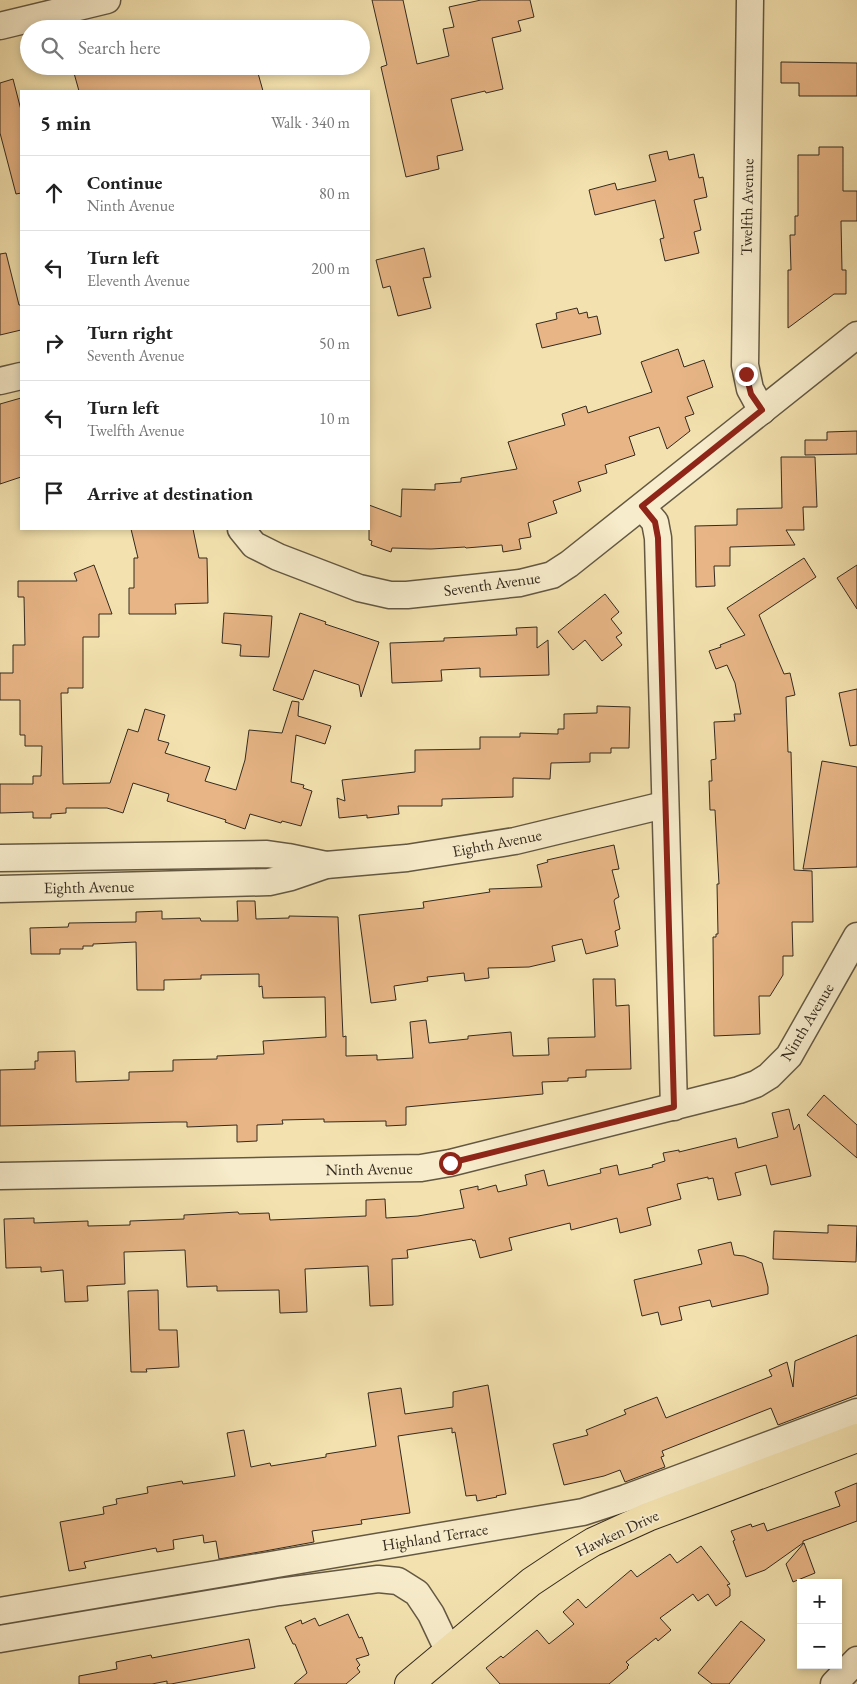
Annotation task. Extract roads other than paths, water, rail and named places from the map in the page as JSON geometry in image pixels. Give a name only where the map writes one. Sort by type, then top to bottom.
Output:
[{"type":"main road","name":"Hawken Drive","points":[[409,1684],[448,1650],[546,1572],[594,1542],[648,1517],[857,1438]]},
{"type":"street","points":[[25,20],[107,0]]},
{"type":"street","name":"Twelfth Avenue","points":[[750,0],[745,365],[750,389],[762,410]]},
{"type":"street","points":[[0,26],[20,21]]},
{"type":"street","name":"Seventh Avenue","points":[[242,530],[254,545],[278,557],[367,591],[390,595],[406,595],[520,582],[552,575],[569,564],[857,335]]},
{"type":"street","points":[[0,382],[20,376]]},
{"type":"street","points":[[642,506],[655,522],[658,533],[664,805],[674,1107]]},
{"type":"street","name":"Eighth Avenue","points":[[0,889],[260,883],[291,877],[326,865],[464,851],[515,841],[664,805]]},
{"type":"street","name":"Eighth Avenue","points":[[0,858],[267,854],[326,865]]},
{"type":"street","name":"Ninth Avenue","points":[[0,1176],[421,1168],[450,1163],[747,1087],[763,1080],[775,1071],[792,1051],[857,936]]},
{"type":"street","name":"Highland Terrace","points":[[0,1611],[583,1512],[626,1498],[857,1412]]},
{"type":"street","name":"Highland Terrace","points":[[0,1639],[279,1592],[378,1579],[398,1581],[417,1593],[431,1614],[448,1650]]},
{"type":"street","points":[[834,1684],[857,1660]]}]
